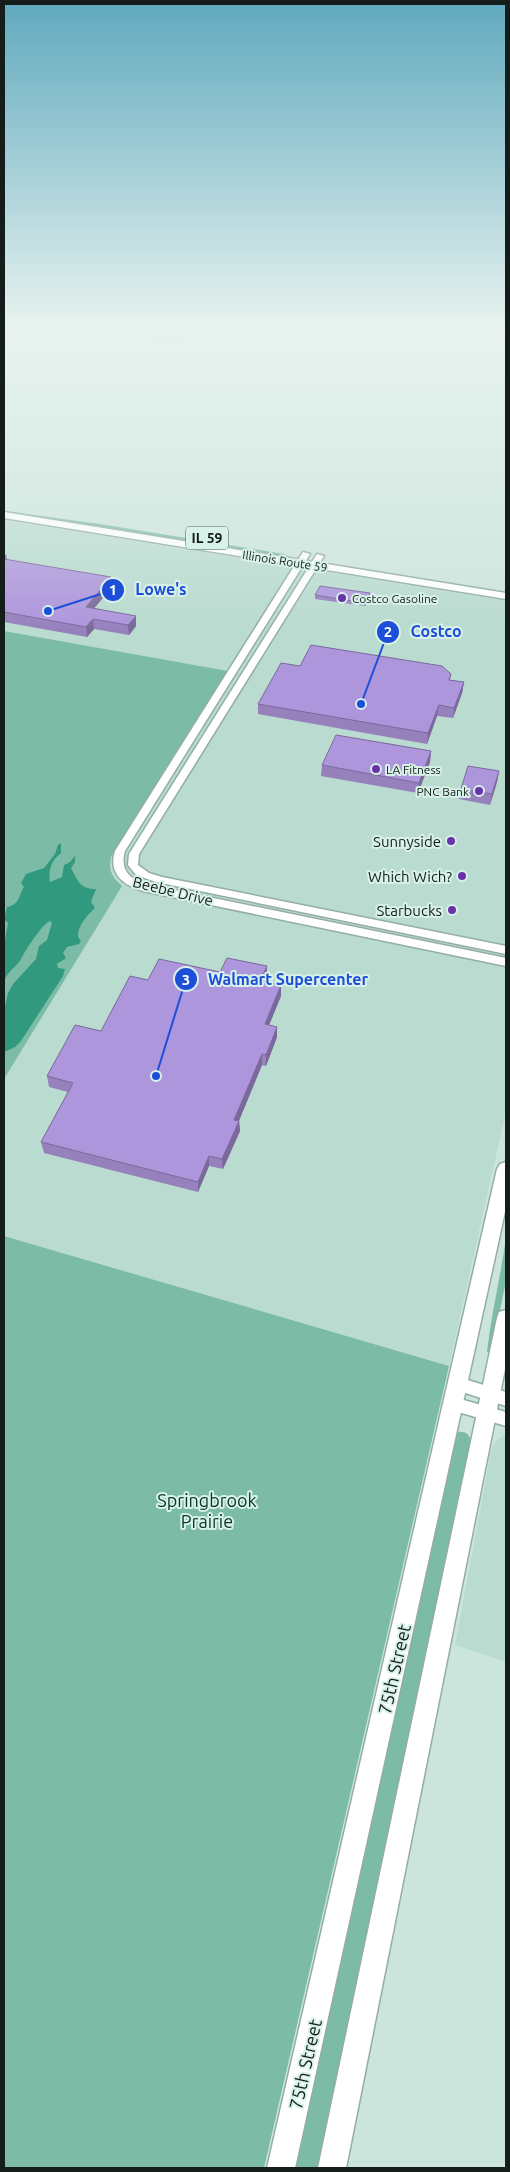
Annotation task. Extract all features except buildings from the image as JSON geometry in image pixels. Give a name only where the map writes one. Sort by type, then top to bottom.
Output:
[{"type":"main road","name":"Illinois Route 59","points":[[4,505],[306,554],[317,561],[506,596]]},
{"type":"main road","name":"Illinois Route 59","points":[[4,516],[300,563],[317,561],[506,585]]},
{"type":"main road","name":"75th Street","points":[[281,2168],[506,1169]]},
{"type":"main road","points":[[332,2168],[497,1406],[506,1318]]},
{"type":"street","name":"Beebe Drive","points":[[306,554],[120,851],[116,862],[119,872],[130,882],[143,887],[506,962]]},
{"type":"street","name":"Beebe Drive","points":[[317,561],[134,854],[133,866],[144,875],[162,880],[506,950]]},
{"type":"street","points":[[456,1394],[497,1406]]},
{"type":"shaded area","points":[[4,520],[506,601],[506,1111],[449,1366],[4,1236],[4,1079],[121,886],[111,874],[109,865],[111,857],[228,671],[4,631]]},
{"type":"shaded area","points":[[61,843],[61,853],[55,859],[50,870],[50,882],[62,877],[64,865],[75,856],[75,862],[71,868],[83,886],[96,889],[91,902],[95,908],[78,932],[78,937],[81,941],[79,944],[67,947],[63,953],[66,958],[57,964],[58,968],[65,969],[63,976],[21,1041],[15,1047],[4,1052],[4,1011],[8,993],[13,984],[36,959],[39,946],[47,940],[52,923],[50,921],[38,932],[4,981],[4,945],[8,923],[4,919],[7,907],[18,900],[24,887],[21,883],[26,874],[44,868]]},
{"type":"shaded area","points":[[506,1434],[506,1662],[455,1645],[492,1447],[497,1440]]},
{"type":"green space","points":[[5,511],[100,524],[288,556],[284,558]]},
{"type":"green space","points":[[4,631],[228,671],[111,857],[110,866],[112,873],[122,886],[4,1079]]},
{"type":"green space","name":"Springbrook Prairie","points":[[4,1236],[449,1366],[264,2168],[4,2168]]},
{"type":"green space","points":[[506,1237],[506,1281],[491,1353],[487,1352]]},
{"type":"green space","points":[[457,1432],[467,1434],[471,1442],[320,2168],[294,2168],[414,1618]]},
{"type":"place","name":"Costco Gasoline","points":[[342,598]]},
{"type":"place","name":"Lowe's","points":[[48,611]]},
{"type":"place","name":"Costco","points":[[361,704]]},
{"type":"place","name":"LA Fitness","points":[[376,769]]},
{"type":"place","name":"PNC Bank","points":[[479,791]]},
{"type":"place","name":"Sunnyside","points":[[451,841]]},
{"type":"place","name":"Which Wich?","points":[[462,876]]},
{"type":"place","name":"Starbucks","points":[[452,910]]},
{"type":"place","name":"Walmart Supercenter","points":[[156,1076]]}]
